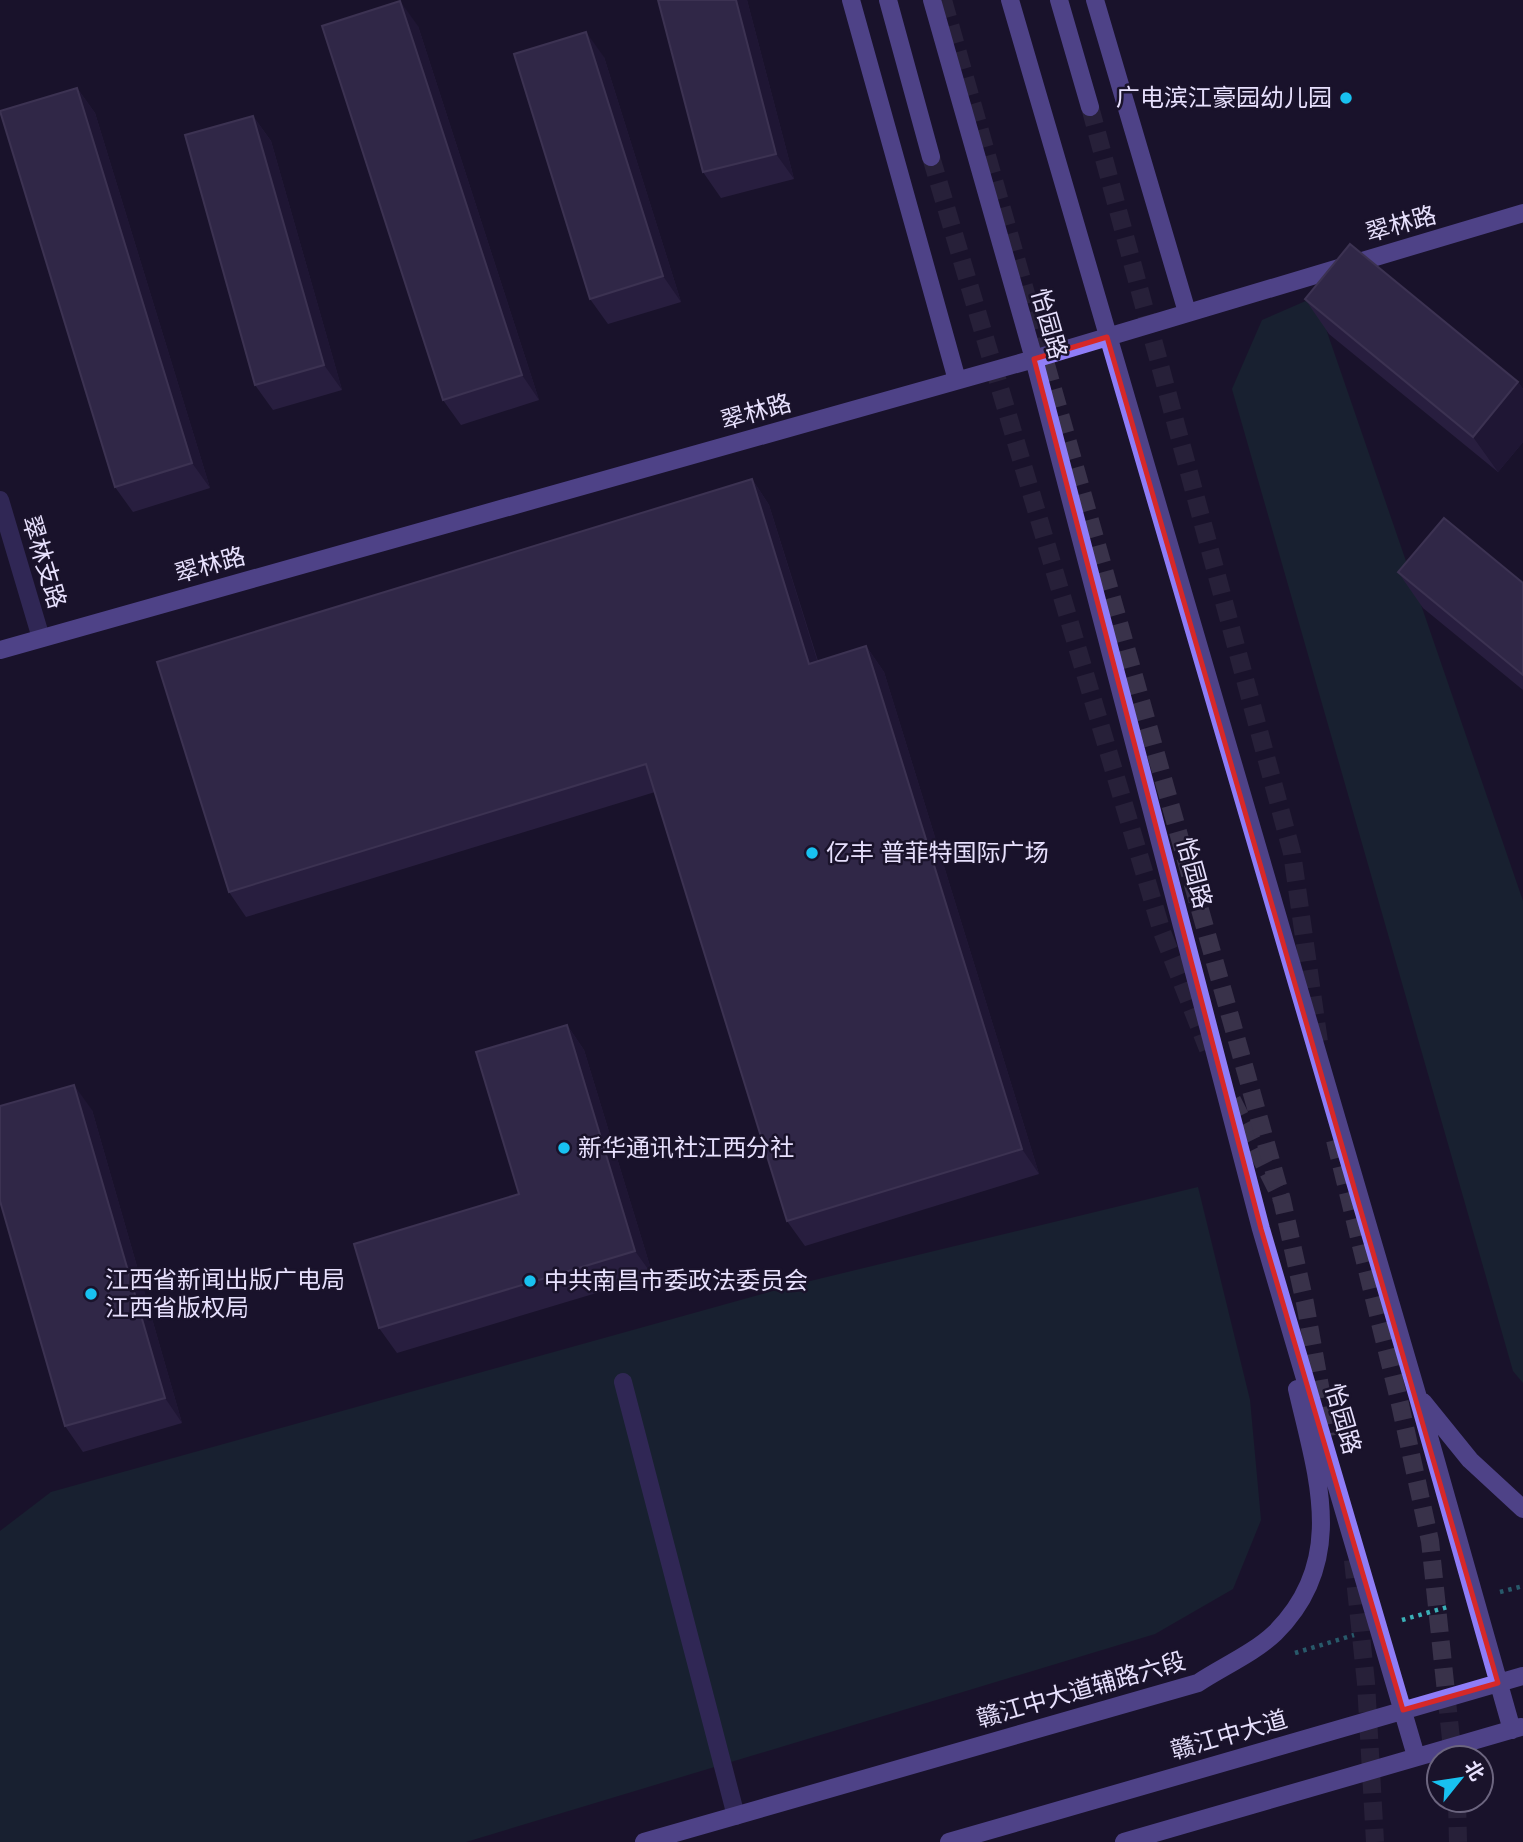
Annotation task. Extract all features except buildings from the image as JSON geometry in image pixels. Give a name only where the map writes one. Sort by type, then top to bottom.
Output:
[{"type":"main road","points":[[851,0],[957,380]]},
{"type":"main road","points":[[888,0],[932,157]]},
{"type":"main road","name":"怡园路","points":[[932,0],[1034,359],[1261,1229],[1416,1756]]},
{"type":"main road","points":[[1010,0],[1499,1683],[1517,1728],[1124,1842]]},
{"type":"main road","points":[[1059,0],[1090,107]]},
{"type":"main road","points":[[1096,0],[1187,312]]},
{"type":"main road","name":"翠林路","points":[[0,650],[1034,359],[1523,214]]},
{"type":"main road","name":"赣江中大道辅路六段","points":[[645,1842],[1198,1683],[1273,1635],[1297,1608],[1321,1551],[1320,1492],[1261,1229]]},
{"type":"main road","points":[[1417,1394],[1470,1460],[1523,1509]]},
{"type":"main road","name":"赣江中大道","points":[[949,1842],[1523,1676]]},
{"type":"street","name":"翠林支路","points":[[0,500],[41,638]]},
{"type":"street","points":[[623,1382],[736,1816]]},
{"type":"highlighted area","points":[[1107,337],[1498,1683],[1403,1710],[1261,1229],[1034,359]]},
{"type":"green space","points":[[1315,297],[1523,901],[1523,1383],[1513,1371],[1232,389],[1262,320]]},
{"type":"green space","points":[[1198,1187],[1250,1400],[1261,1520],[1233,1589],[1155,1634],[466,1842],[0,1842],[0,1531],[51,1492],[798,1284]]},
{"type":"tunnel","points":[[943,0],[1282,1200],[1305,1303],[1329,1436]]},
{"type":"tunnel","points":[[1090,107],[1292,853],[1319,1042]]},
{"type":"tunnel","points":[[931,157],[1162,932],[1208,1049]]},
{"type":"tunnel","points":[[1232,1100],[1282,1200]]},
{"type":"tunnel","points":[[1335,1140],[1400,1404],[1430,1541],[1452,1744]]},
{"type":"tunnel","points":[[1353,1560],[1366,1683],[1375,1842]]},
{"type":"tunnel","points":[[1457,1814],[1458,1842]]},
{"type":"place","name":"广电滨江豪园幼儿园","points":[[1346,98]]},
{"type":"place","name":"亿丰 普菲特国际广场","points":[[812,853]]},
{"type":"place","name":"新华通讯社江西分社","points":[[564,1148]]},
{"type":"place","name":"中共南昌市委政法委员会","points":[[530,1281]]},
{"type":"place","name":"江西省新闻出版广电局 江西省版权局","points":[[91,1294]]}]
